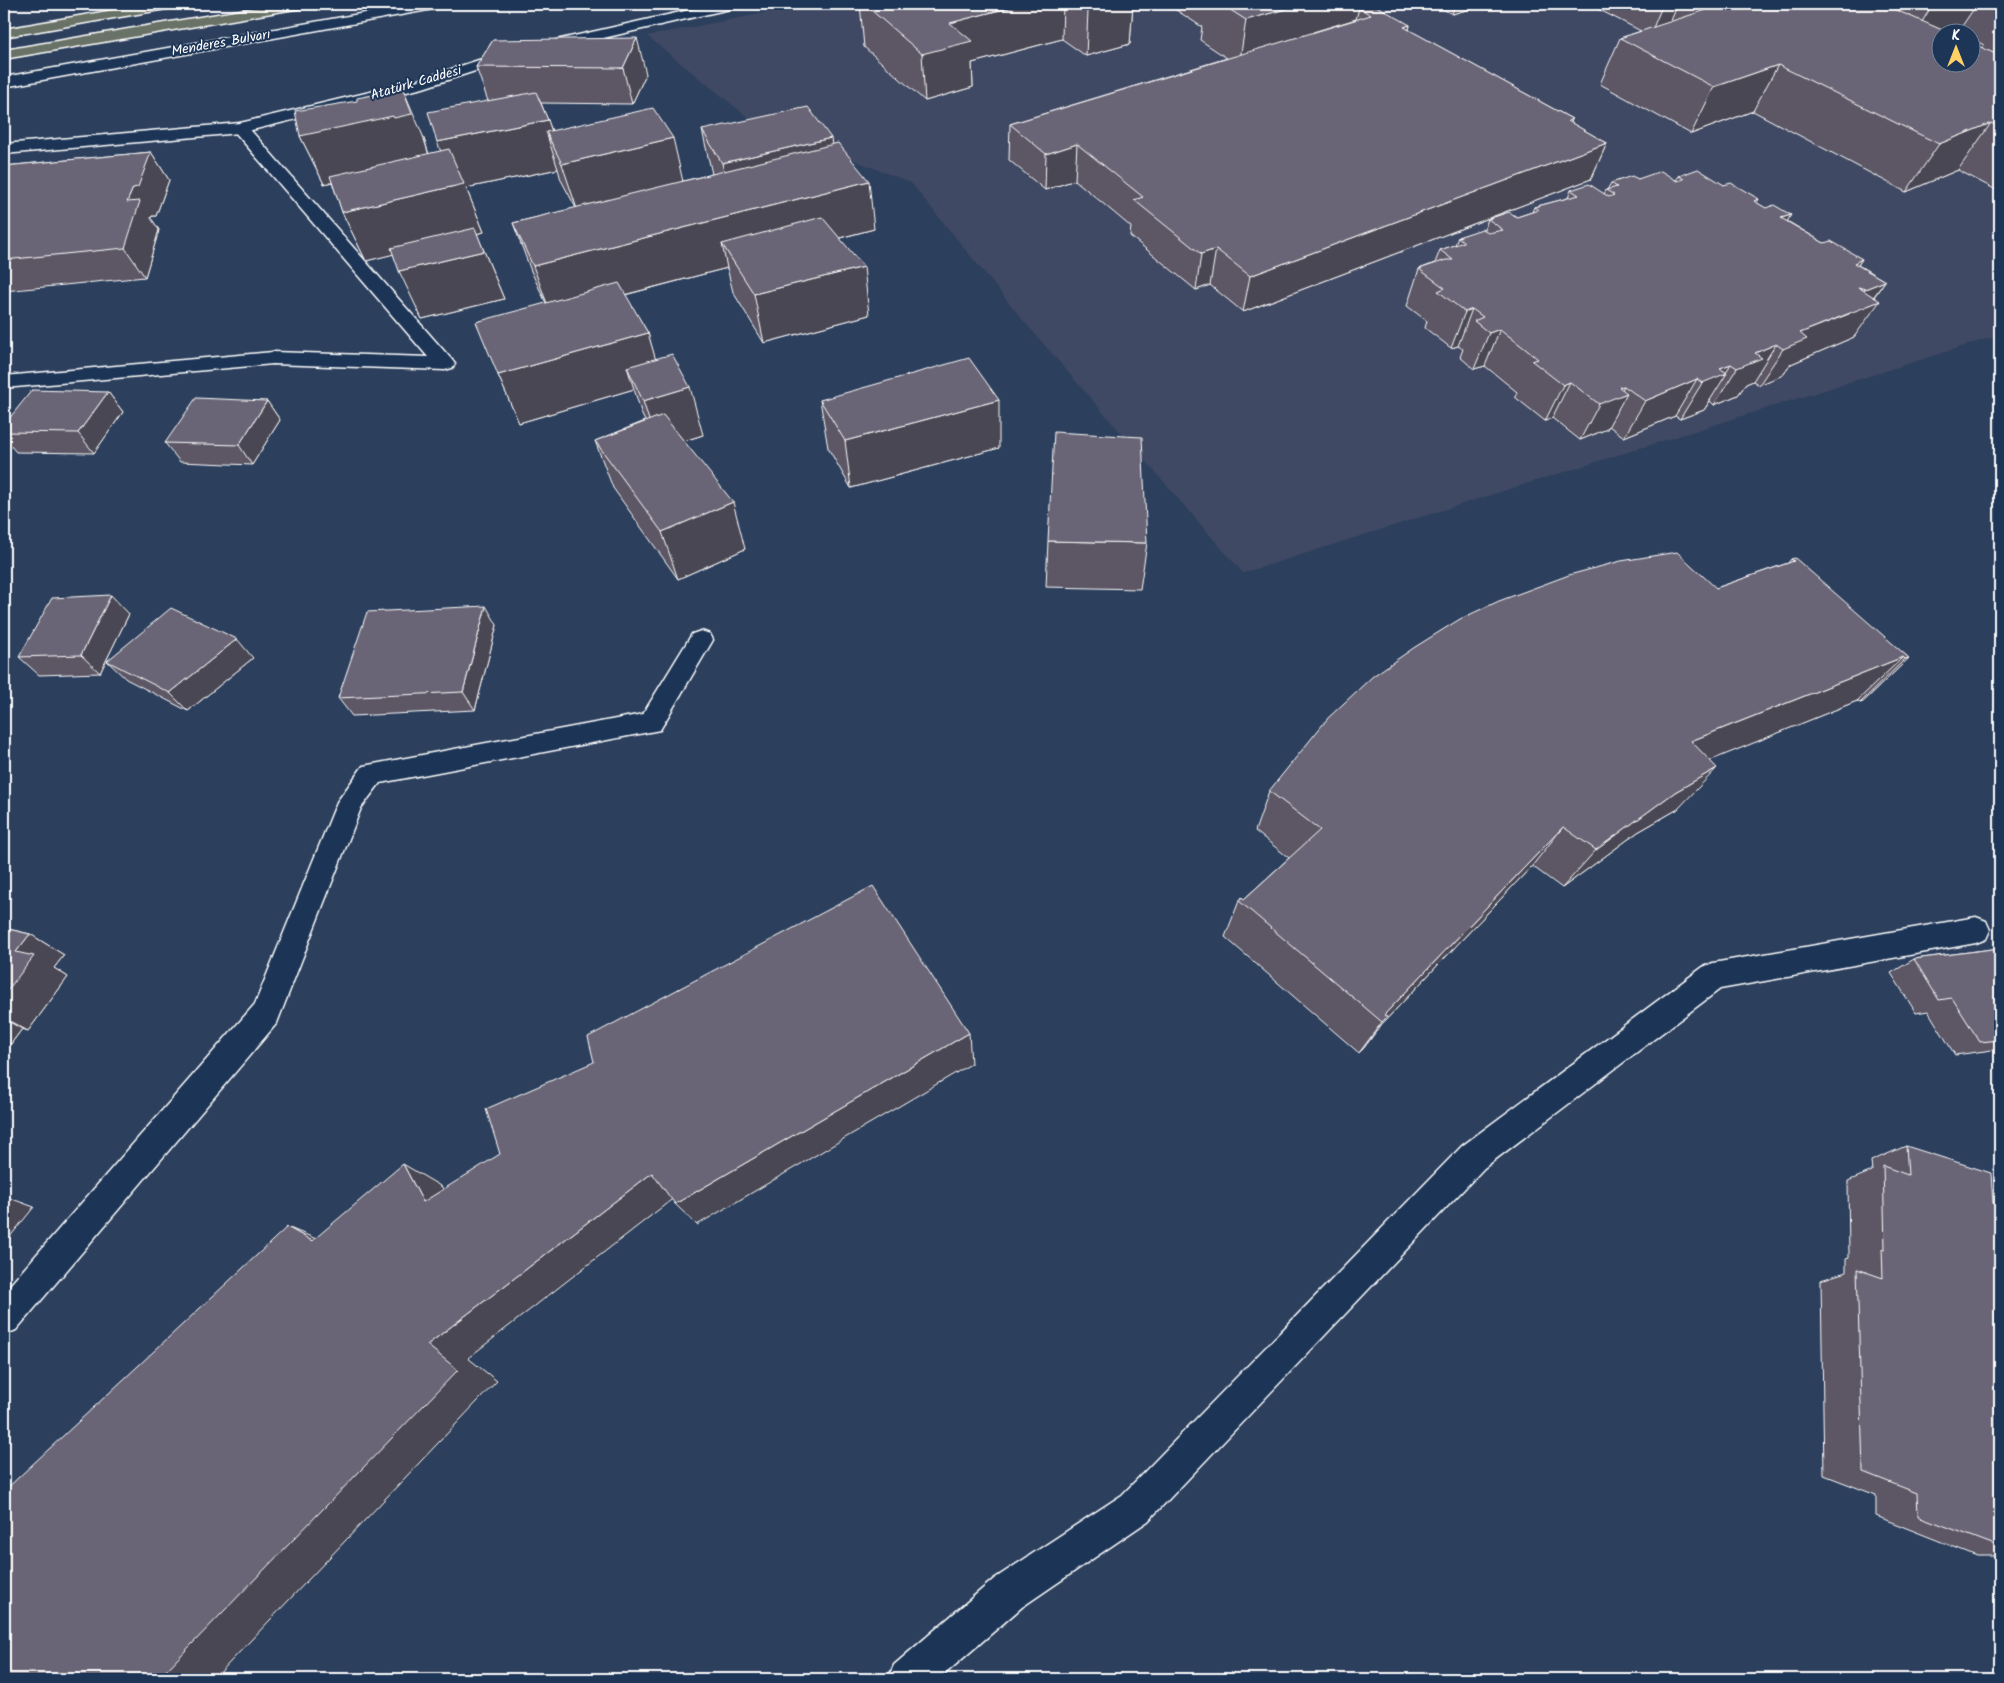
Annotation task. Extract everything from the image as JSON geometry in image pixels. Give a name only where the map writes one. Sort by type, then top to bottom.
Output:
[{"type":"highway","points":[[4,33],[172,4]]},
{"type":"highway","points":[[4,55],[301,4]]},
{"type":"street","name":"Menderes Bulvarı","points":[[4,82],[439,4]]},
{"type":"street","name":"Atatürk Caddesi","points":[[4,149],[240,128],[416,85],[508,55],[734,4]]},
{"type":"street","points":[[4,382],[273,358],[445,364],[240,128]]},
{"type":"street","points":[[42,400],[62,378]]},
{"type":"street","points":[[4,1318],[266,1013],[350,802],[372,774],[652,723],[701,640]]},
{"type":"street","points":[[908,1679],[1008,1593],[1135,1508],[1473,1157],[1712,978],[1976,930]]},
{"type":"shaded area","points":[[811,4],[2000,4],[2000,340],[1990,338],[1243,573],[1027,325],[911,183],[749,118],[647,36]]},
{"type":"building","points":[[864,4],[1023,4],[950,23],[972,41],[922,54]]},
{"type":"building","points":[[1079,4],[1112,4],[1088,10]]},
{"type":"building","points":[[1221,4],[1304,4],[1246,20]]},
{"type":"building","points":[[1373,4],[1410,25],[1404,27],[1572,119],[1568,121],[1607,143],[1250,276],[1216,249],[1201,254],[1134,200],[1143,197],[1077,144],[1046,154],[1010,124],[1371,15],[1359,8]]},
{"type":"building","points":[[1699,4],[1882,4],[1932,26],[1932,72],[1982,72],[1982,48],[2000,56],[2000,127],[1991,123],[1939,144],[1778,65],[1714,87],[1620,38],[1709,9]]},
{"type":"building","points":[[1924,4],[1941,4],[1931,7]]},
{"type":"building","points":[[2000,30],[2000,37],[1992,33]]},
{"type":"building","points":[[637,38],[623,68],[476,67],[493,40]]},
{"type":"building","points":[[403,89],[412,114],[394,118],[393,116],[300,136],[295,111],[357,101],[357,98]]},
{"type":"building","points":[[536,92],[548,120],[437,142],[428,112]]},
{"type":"building","points":[[808,107],[831,138],[722,163],[702,130]]},
{"type":"building","points":[[653,108],[673,138],[562,164],[546,132]]},
{"type":"building","points":[[838,143],[869,181],[533,266],[513,223]]},
{"type":"building","points":[[449,149],[464,184],[342,212],[330,176]]},
{"type":"building","points":[[151,152],[138,187],[133,188],[127,202],[140,201],[125,248],[4,260],[4,166]]},
{"type":"building","points":[[1698,169],[1724,185],[1731,183],[1759,199],[1754,201],[1766,208],[1774,205],[1791,215],[1781,218],[1824,243],[1831,241],[1862,259],[1854,263],[1885,281],[1865,289],[1858,287],[1880,301],[1800,333],[1807,339],[1783,349],[1776,344],[1755,353],[1762,358],[1737,368],[1731,364],[1720,368],[1727,373],[1702,383],[1697,379],[1645,401],[1624,386],[1619,387],[1627,393],[1599,404],[1570,382],[1563,385],[1532,361],[1538,359],[1500,329],[1489,333],[1474,321],[1483,317],[1472,309],[1465,312],[1438,291],[1445,288],[1419,269],[1446,260],[1453,260],[1440,250],[1464,242],[1458,237],[1482,229],[1488,233],[1503,230],[1488,219],[1509,212],[1517,217],[1538,210],[1534,207],[1579,195],[1571,190],[1589,184],[1609,197],[1614,195],[1606,190],[1617,187],[1611,183],[1632,176],[1638,179],[1661,171],[1677,181],[1684,179],[1679,176]]},
{"type":"building","points":[[822,217],[864,267],[754,294],[722,244]]},
{"type":"building","points":[[475,228],[484,251],[399,271],[391,248]]},
{"type":"building","points":[[619,283],[648,333],[498,375],[476,322]]},
{"type":"building","points":[[672,354],[690,387],[643,401],[627,367]]},
{"type":"building","points":[[969,358],[999,400],[845,441],[820,400]]},
{"type":"building","points":[[32,390],[108,392],[78,433],[4,432],[4,425]]},
{"type":"building","points":[[196,398],[267,401],[239,445],[165,443]]},
{"type":"building","points":[[663,415],[733,502],[662,532],[595,441]]},
{"type":"building","points":[[1054,432],[1142,437],[1147,543],[1048,541]]},
{"type":"building","points":[[1677,552],[1716,588],[1794,561],[1791,559],[1795,558],[1909,658],[1905,659],[1903,657],[1691,741],[1717,768],[1675,792],[1596,850],[1563,827],[1384,1015],[1387,1017],[1382,1022],[1239,901],[1242,897],[1244,899],[1320,830],[1269,791],[1328,718],[1373,676],[1460,619],[1499,601],[1569,575],[1621,561]]},
{"type":"building","points":[[111,595],[81,655],[19,657],[52,598]]},
{"type":"building","points":[[486,606],[463,692],[338,698],[367,612]]},
{"type":"building","points":[[171,608],[237,639],[170,693],[107,661]]},
{"type":"building","points":[[873,886],[969,1033],[675,1204],[652,1173],[427,1345],[458,1370],[158,1679],[7,1679],[4,1675],[4,1491],[287,1227],[312,1241],[403,1164],[423,1202],[500,1154],[486,1109],[594,1062],[588,1037]]},
{"type":"building","points":[[4,928],[30,934],[16,952],[34,956],[4,995]]},
{"type":"building","points":[[2000,948],[2000,1040],[1980,1042],[1952,998],[1939,1000],[1914,959]]},
{"type":"building","points":[[1906,1146],[1991,1173],[1993,1203],[2000,1205],[2000,1547],[1918,1516],[1917,1493],[1863,1472],[1857,1269],[1883,1278],[1882,1248],[1885,1249],[1883,1166],[1908,1175]]}]
